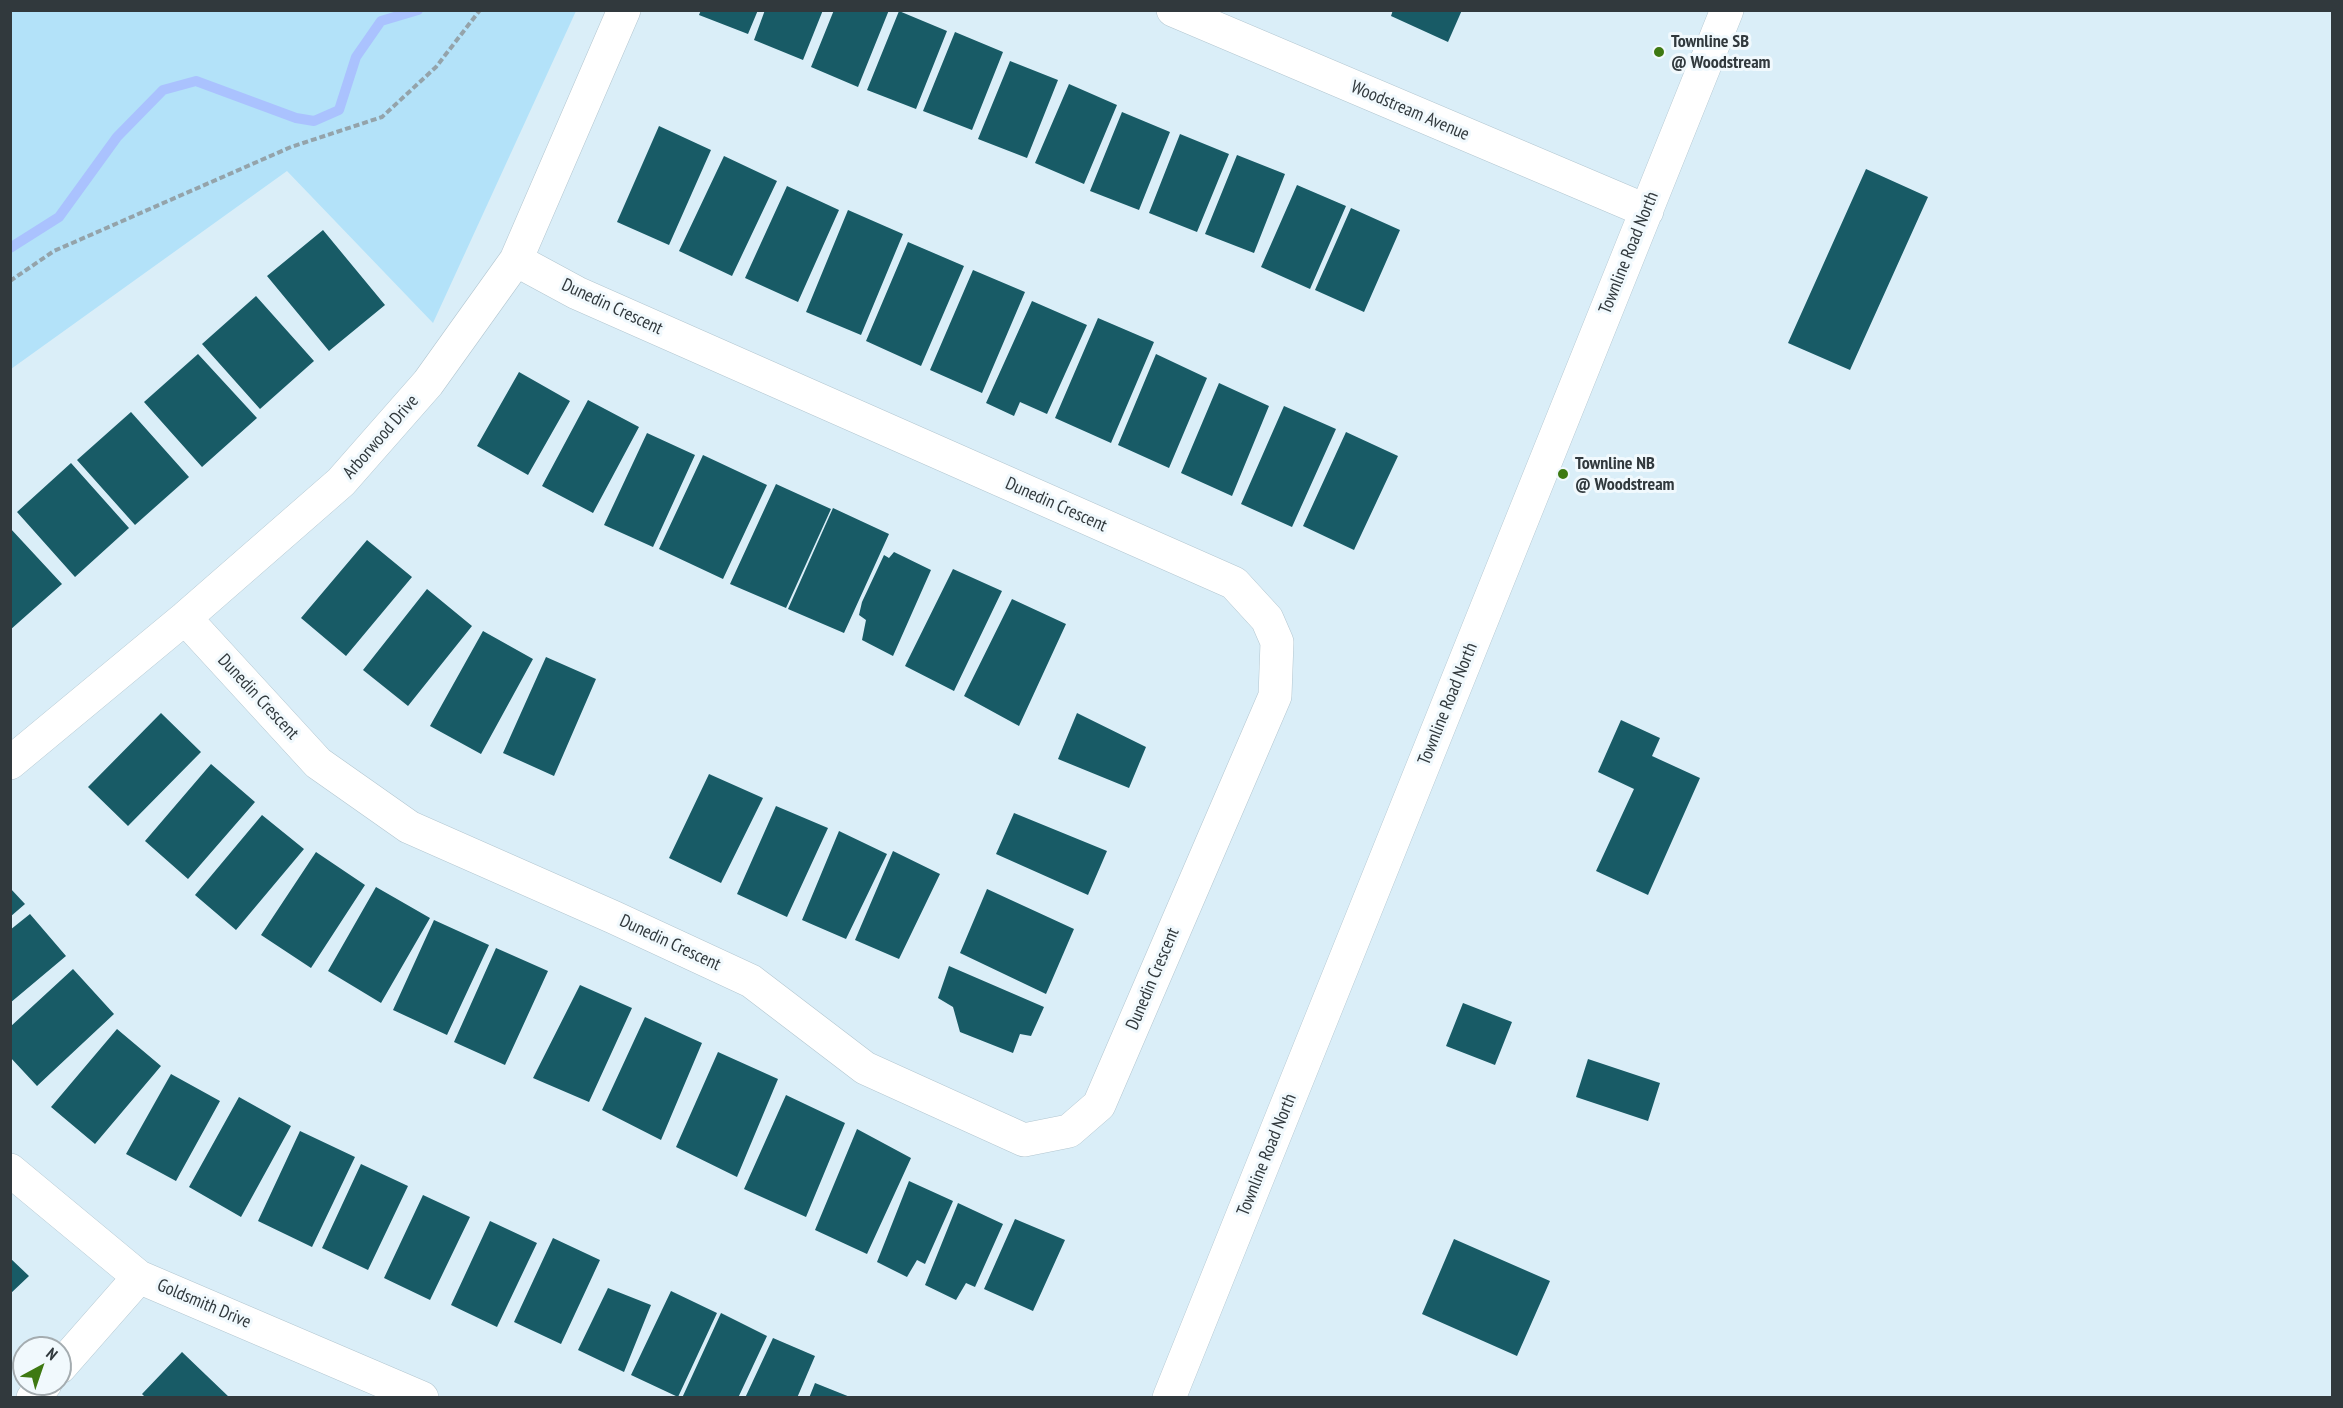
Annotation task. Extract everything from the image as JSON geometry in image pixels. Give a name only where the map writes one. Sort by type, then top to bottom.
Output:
[{"type":"street","name":"Arborwood Drive","points":[[10,763],[184,618],[341,482],[428,383],[516,260],[624,10]]},
{"type":"street","name":"Woodstream Avenue","points":[[1173,10],[1647,211]]},
{"type":"street","name":"Townline Road North","points":[[1169,1398],[1727,10]]},
{"type":"street","name":"Dunedin Crescent","points":[[184,618],[318,763],[409,827],[751,981],[865,1068],[1024,1140],[1069,1131],[1099,1105],[1275,696],[1277,642],[1267,619],[1234,583],[588,298],[516,260]]},
{"type":"street","name":"Goldsmith Drive","points":[[10,1170],[139,1277],[422,1398]]},
{"type":"street","points":[[72,1353],[139,1277]]},
{"type":"path","points":[[10,281],[54,251],[291,147],[382,117],[436,67],[480,10]]},
{"type":"shaded area","points":[[11,10],[576,11],[433,323],[287,171],[11,369]]},
{"type":"building","points":[[701,10],[758,10],[748,34],[699,15]]},
{"type":"building","points":[[765,10],[823,10],[803,60],[754,40]]},
{"type":"building","points":[[834,10],[889,10],[858,87],[811,67]]},
{"type":"building","points":[[1393,10],[1462,10],[1448,42],[1391,16]]},
{"type":"building","points":[[899,11],[947,31],[916,109],[867,90]]},
{"type":"building","points":[[955,32],[1003,52],[972,130],[923,111]]},
{"type":"building","points":[[1010,61],[1058,80],[1027,158],[978,139]]},
{"type":"building","points":[[1069,84],[1117,105],[1084,184],[1035,163]]},
{"type":"building","points":[[1122,112],[1170,132],[1139,210],[1090,191]]},
{"type":"building","points":[[659,126],[711,150],[669,245],[617,222]]},
{"type":"building","points":[[1180,134],[1229,154],[1197,232],[1149,213]]},
{"type":"building","points":[[1237,155],[1285,174],[1254,253],[1205,234]]},
{"type":"building","points":[[724,156],[777,181],[732,276],[679,251]]},
{"type":"building","points":[[1866,169],[1928,197],[1850,370],[1788,343]]},
{"type":"building","points":[[1297,185],[1346,206],[1310,289],[1261,267]]},
{"type":"building","points":[[787,186],[839,210],[798,302],[745,278]]},
{"type":"building","points":[[1351,208],[1400,230],[1364,312],[1315,290]]},
{"type":"building","points":[[848,210],[903,234],[861,335],[806,312]]},
{"type":"building","points":[[323,230],[385,305],[329,351],[267,276]]},
{"type":"building","points":[[908,242],[964,266],[921,366],[866,341]]},
{"type":"building","points":[[973,270],[1025,292],[982,393],[930,370]]},
{"type":"building","points":[[256,296],[314,361],[260,409],[202,344]]},
{"type":"building","points":[[1032,301],[1087,325],[1047,414],[1020,402],[1014,416],[986,403]]},
{"type":"building","points":[[1098,318],[1154,342],[1111,443],[1055,418]]},
{"type":"building","points":[[198,354],[257,418],[202,467],[144,402]]},
{"type":"building","points":[[1156,354],[1207,378],[1169,468],[1118,445]]},
{"type":"building","points":[[519,372],[570,401],[528,475],[477,446]]},
{"type":"building","points":[[1219,383],[1269,406],[1232,496],[1181,473]]},
{"type":"building","points":[[588,400],[639,427],[593,513],[542,486]]},
{"type":"building","points":[[1284,406],[1336,429],[1292,527],[1241,504]]},
{"type":"building","points":[[131,412],[189,477],[135,525],[77,460]]},
{"type":"building","points":[[1346,432],[1398,456],[1354,550],[1303,526]]},
{"type":"building","points":[[647,433],[695,455],[653,547],[604,525]]},
{"type":"building","points":[[703,455],[767,485],[723,579],[659,549]]},
{"type":"building","points":[[71,463],[129,528],[75,577],[17,512]]},
{"type":"building","points":[[776,484],[831,509],[786,608],[730,584]]},
{"type":"building","points":[[833,508],[889,534],[844,633],[788,609]]},
{"type":"building","points":[[10,528],[62,584],[10,630]]},
{"type":"building","points":[[367,540],[412,577],[346,656],[301,618]]},
{"type":"building","points":[[894,552],[931,570],[893,656],[862,640],[866,620],[859,615],[862,602],[884,555],[889,558]]},
{"type":"building","points":[[953,569],[1002,591],[954,691],[905,666]]},
{"type":"building","points":[[427,589],[472,626],[408,706],[363,670]]},
{"type":"building","points":[[1012,599],[1066,624],[1019,726],[964,696]]},
{"type":"building","points":[[483,631],[533,659],[481,754],[430,726]]},
{"type":"building","points":[[546,657],[596,679],[554,776],[503,753]]},
{"type":"building","points":[[161,713],[201,752],[128,826],[88,787]]},
{"type":"building","points":[[1077,713],[1146,747],[1129,788],[1058,759]]},
{"type":"building","points":[[1621,720],[1660,738],[1652,756],[1700,778],[1648,895],[1596,871],[1634,789],[1598,772]]},
{"type":"building","points":[[211,764],[255,802],[188,879],[145,841]]},
{"type":"building","points":[[709,774],[763,798],[721,883],[669,858]]},
{"type":"building","points":[[776,806],[828,828],[787,917],[737,894]]},
{"type":"building","points":[[1014,813],[1107,851],[1088,895],[996,854]]},
{"type":"building","points":[[262,815],[304,849],[236,930],[195,895]]},
{"type":"building","points":[[839,831],[887,854],[846,939],[802,920]]},
{"type":"building","points":[[893,851],[940,874],[899,959],[855,940]]},
{"type":"building","points":[[316,852],[365,885],[311,968],[261,935]]},
{"type":"building","points":[[376,887],[430,918],[381,1003],[328,971]]},
{"type":"building","points":[[10,888],[25,904],[10,917]]},
{"type":"building","points":[[987,889],[1074,929],[1046,994],[960,953]]},
{"type":"building","points":[[30,914],[66,956],[10,1003],[10,930]]},
{"type":"building","points":[[434,920],[489,945],[447,1035],[393,1010]]},
{"type":"building","points":[[496,948],[548,971],[505,1065],[454,1042]]},
{"type":"building","points":[[949,966],[1044,1007],[1031,1036],[1020,1034],[1013,1053],[960,1032],[953,1007],[938,998]]},
{"type":"building","points":[[73,969],[114,1014],[37,1086],[10,1057],[10,1027]]},
{"type":"building","points":[[580,985],[632,1008],[589,1102],[533,1078]]},
{"type":"building","points":[[1463,1003],[1512,1022],[1495,1065],[1446,1046]]},
{"type":"building","points":[[645,1017],[702,1043],[661,1140],[602,1110]]},
{"type":"building","points":[[117,1029],[161,1066],[95,1144],[51,1107]]},
{"type":"building","points":[[718,1052],[778,1079],[737,1177],[676,1147]]},
{"type":"building","points":[[1588,1059],[1660,1083],[1648,1121],[1576,1097]]},
{"type":"building","points":[[171,1074],[220,1101],[176,1181],[126,1154]]},
{"type":"building","points":[[786,1095],[845,1123],[806,1217],[744,1189]]},
{"type":"building","points":[[239,1097],[291,1126],[241,1217],[189,1187]]},
{"type":"building","points":[[857,1129],[911,1158],[867,1254],[815,1230]]},
{"type":"building","points":[[300,1131],[355,1157],[312,1247],[258,1221]]},
{"type":"building","points":[[361,1164],[408,1186],[368,1270],[322,1248]]},
{"type":"building","points":[[909,1181],[953,1201],[925,1264],[917,1260],[907,1277],[877,1262]]},
{"type":"building","points":[[423,1195],[470,1217],[430,1300],[384,1278]]},
{"type":"building","points":[[958,1203],[1003,1224],[975,1287],[966,1283],[956,1300],[925,1285]]},
{"type":"building","points":[[1015,1219],[1065,1240],[1033,1311],[984,1289]]},
{"type":"building","points":[[490,1221],[537,1243],[497,1327],[451,1305]]},
{"type":"building","points":[[553,1238],[600,1260],[561,1344],[514,1322]]},
{"type":"building","points":[[1454,1239],[1550,1281],[1517,1356],[1422,1314]]},
{"type":"building","points":[[10,1258],[29,1276],[10,1294]]},
{"type":"building","points":[[608,1288],[651,1305],[624,1372],[578,1350]]},
{"type":"building","points":[[671,1291],[717,1313],[678,1397],[631,1375]]},
{"type":"building","points":[[721,1313],[767,1336],[738,1398],[682,1398]]},
{"type":"building","points":[[773,1338],[815,1356],[797,1398],[745,1398]]},
{"type":"building","points":[[182,1352],[230,1398],[146,1398],[142,1394]]},
{"type":"building","points":[[815,1383],[850,1397],[850,1398],[809,1398]]},
{"type":"waterway","points":[[10,248],[59,217],[117,137],[163,90],[196,81],[296,118],[314,121],[339,110],[356,57],[381,21],[418,10]]},
{"type":"place","name":"Townline SB @ Woodstream","points":[[1659,52]]},
{"type":"place","name":"Townline NB @ Woodstream","points":[[1563,474]]}]
